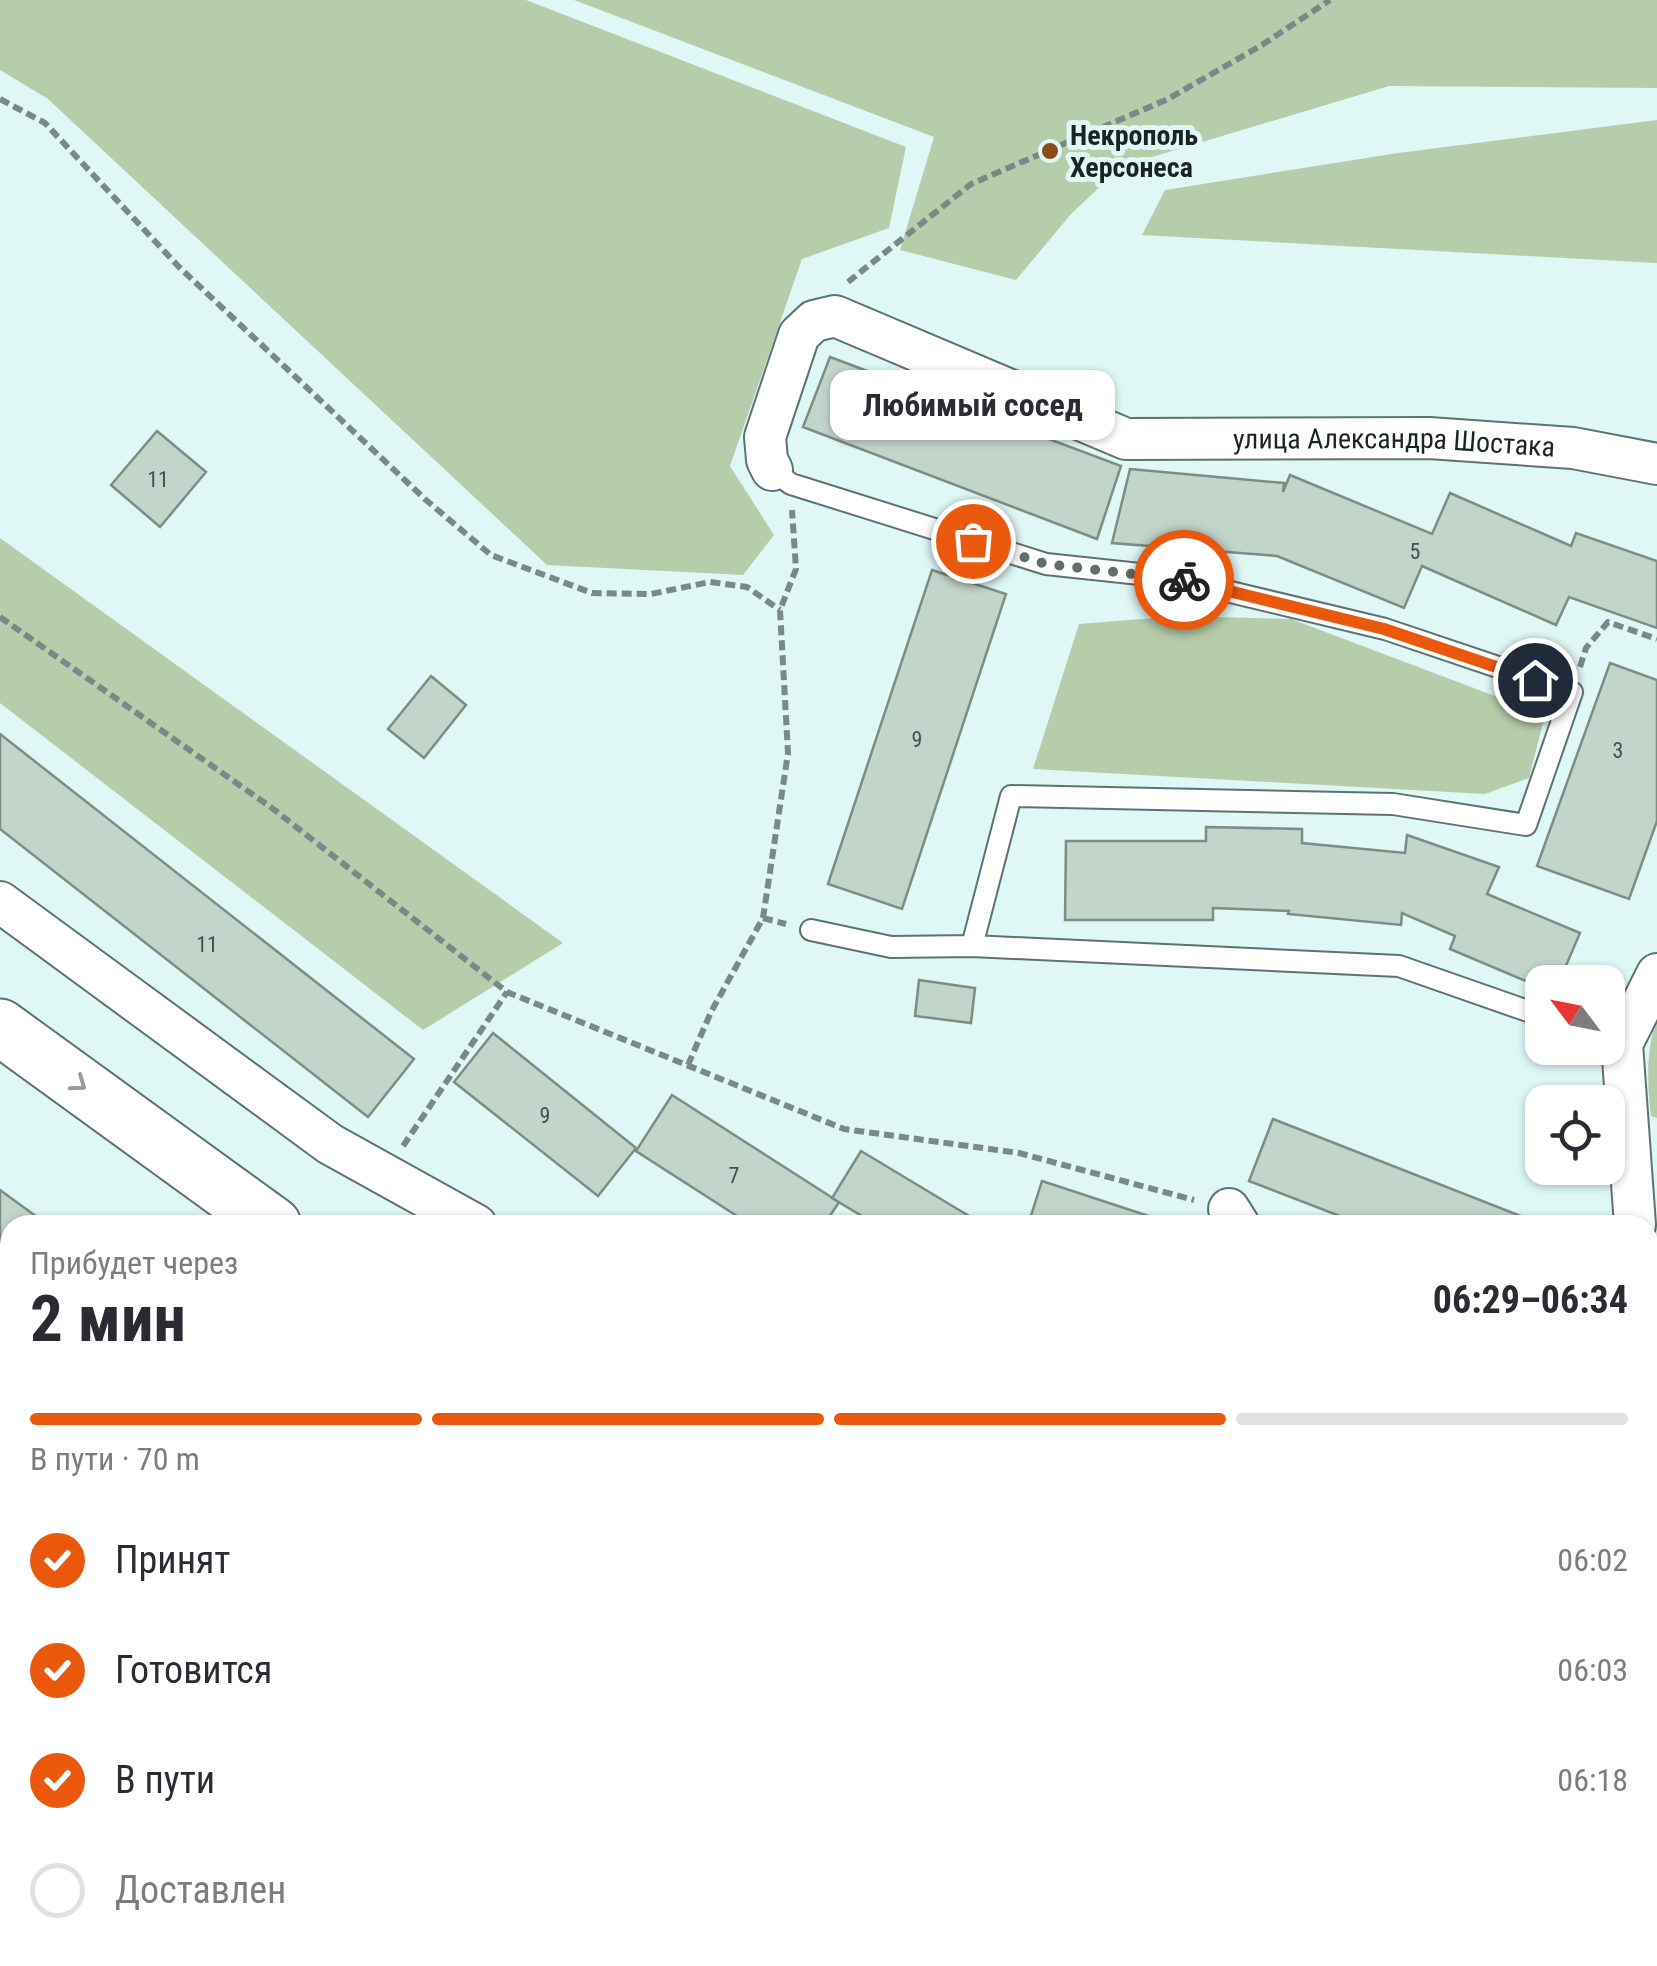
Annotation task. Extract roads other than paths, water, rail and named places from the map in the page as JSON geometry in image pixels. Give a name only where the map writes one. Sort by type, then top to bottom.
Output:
[{"type":"main road","points":[[0,1027],[258,1215]]},
{"type":"street","name":"улица Александра Шостака","points":[[781,477],[766,460],[765,437],[799,336],[814,320],[835,316],[1126,439],[1429,438],[1573,448],[1657,464]]},
{"type":"street","points":[[0,902],[330,1144],[457,1215]]},
{"type":"street","points":[[1625,1025],[1657,974]]},
{"type":"street","points":[[1618,1065],[1634,1215]]},
{"type":"lane","points":[[781,477],[1046,564],[1168,577],[1384,629],[1572,692],[1526,825],[1394,804],[1011,796],[972,946]]},
{"type":"lane","points":[[810,930],[891,947],[972,946],[1398,966],[1525,1010]]},
{"type":"place","name":"Некрополь Херсонеса","points":[[1050,151]]},
{"type":"place","name":"Любимый сосед","points":[[973,541]]}]
